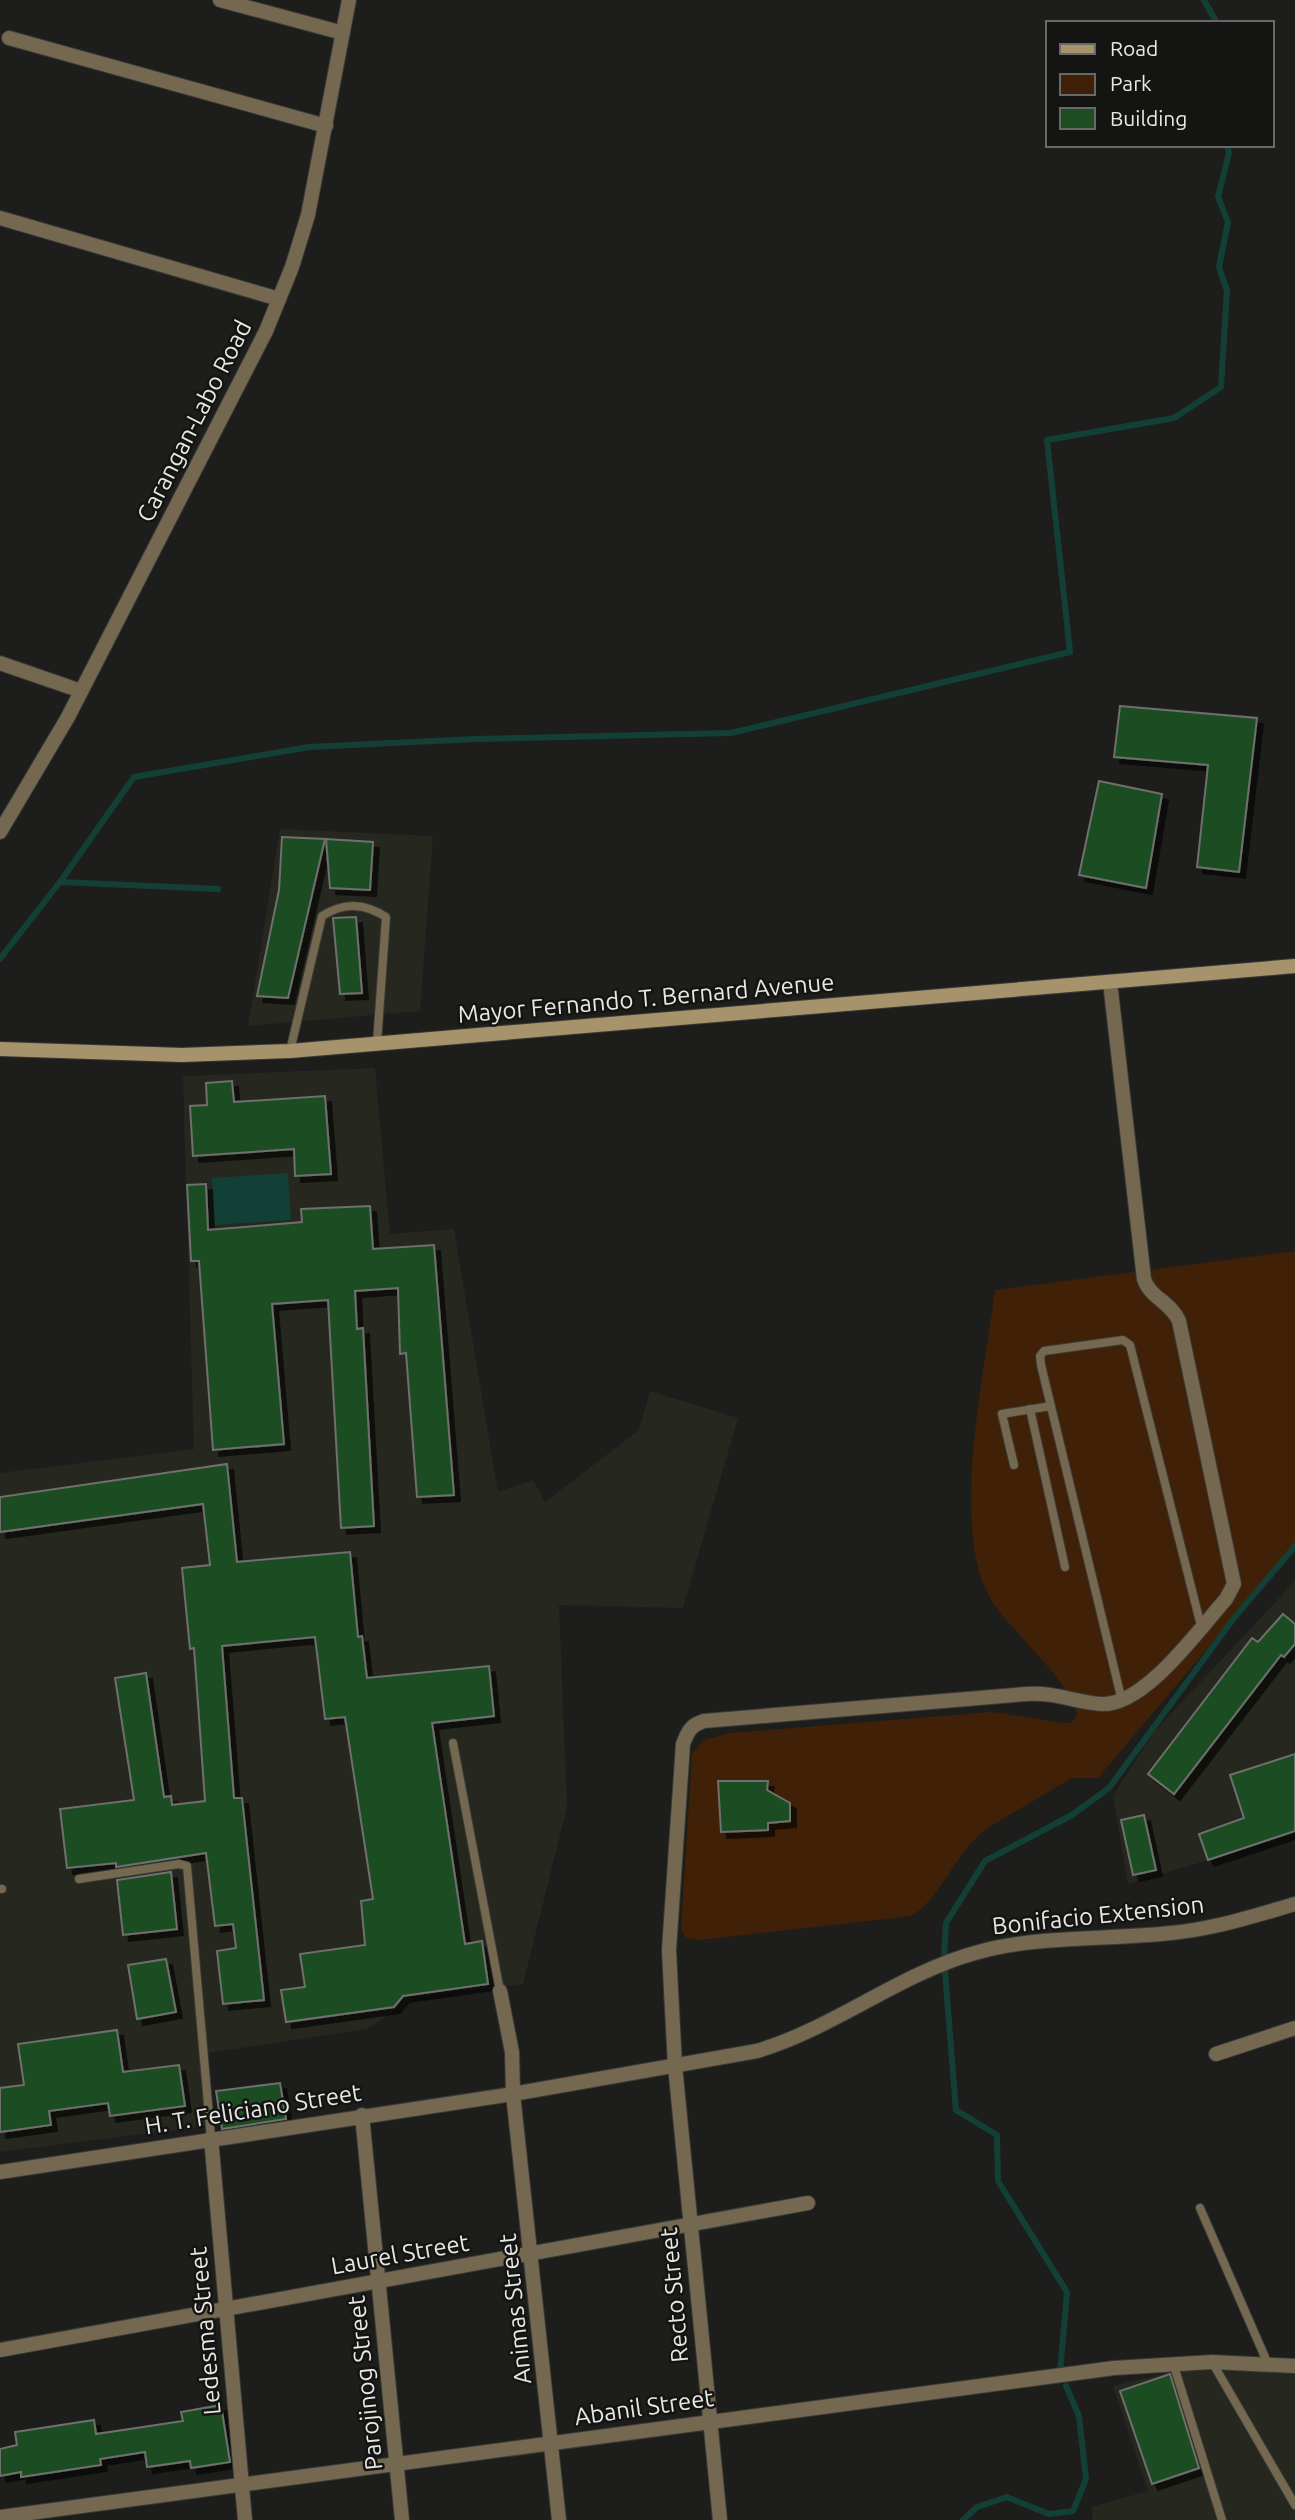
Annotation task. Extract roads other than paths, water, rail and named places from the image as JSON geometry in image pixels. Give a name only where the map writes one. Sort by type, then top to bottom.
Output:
[{"type":"main road","name":"Mayor Fernando T. Bernard Avenue","points":[[0,1049],[182,1055],[290,1051],[1295,966]]},
{"type":"street","points":[[220,0],[343,33]]},
{"type":"street","name":"Carangan-Labo Road","points":[[0,832],[81,691],[246,374],[279,299],[308,215],[349,0]]},
{"type":"street","points":[[9,38],[327,126]]},
{"type":"street","points":[[0,218],[279,299]]},
{"type":"street","points":[[0,663],[81,691]]},
{"type":"street","points":[[1110,982],[1144,1279],[1150,1291],[1171,1308],[1179,1321],[1234,1584],[1226,1599],[1141,1691],[1122,1701]]},
{"type":"street","name":"Recto Street","points":[[720,2520],[675,2066],[670,1950],[683,1744],[694,1724],[705,1721],[1026,1694],[1066,1695],[1102,1704],[1122,1701]]},
{"type":"street","name":"Bonifacio Extension","points":[[513,2094],[757,2051],[791,2041],[947,1961],[978,1952],[1013,1945],[1201,1929],[1295,1904]]},
{"type":"street","name":"Animas Street","points":[[500,1991],[512,2052],[513,2094],[559,2520]]},
{"type":"street","points":[[1216,2054],[1295,2028]]},
{"type":"street","name":"H. T. Feliciano Street","points":[[0,2172],[513,2094]]},
{"type":"street","name":"Parojinog Street","points":[[362,2115],[402,2520]]},
{"type":"street","name":"Ledesma Street","points":[[211,2138],[245,2520]]},
{"type":"street","name":"Laurel Street","points":[[0,2350],[807,2203]]},
{"type":"street","name":"Abanil Street","points":[[0,2517],[1101,2369],[1212,2362],[1295,2366]]},
{"type":"lane","points":[[290,1051],[321,916],[349,905],[375,910],[386,917],[377,1043]]},
{"type":"lane","points":[[1122,1701],[1041,1364],[1041,1352],[1123,1340],[1130,1345],[1201,1626]]},
{"type":"lane","points":[[1013,1465],[1002,1415],[1051,1406]]},
{"type":"lane","points":[[1030,1409],[1065,1567]]},
{"type":"lane","points":[[453,1743],[500,1991]]},
{"type":"lane","points":[[79,1879],[179,1864],[187,1866],[211,2138]]},
{"type":"lane","points":[[1200,2208],[1268,2364]]},
{"type":"lane","points":[[1212,2362],[1295,2505]]},
{"type":"lane","points":[[1173,2363],[1222,2520]]},
{"type":"waterway","points":[[1204,0],[1216,21]]},
{"type":"waterway","points":[[60,882],[134,777],[309,747],[475,739],[731,733],[1070,652],[1047,440],[1174,418],[1221,387],[1227,291],[1219,267],[1228,222],[1218,197],[1229,153],[1228,147]]},
{"type":"waterway","points":[[0,959],[60,882],[218,889]]},
{"type":"waterway","points":[[944,1957],[946,1923],[985,1861],[1072,1815],[1109,1788],[1234,1618],[1295,1546]]},
{"type":"waterway","points":[[945,1972],[956,2110],[997,2135],[998,2181],[1067,2292],[1060,2372]]},
{"type":"waterway","points":[[963,2520],[977,2507],[1007,2497],[1049,2514],[1073,2511],[1086,2479],[1079,2416],[1066,2386]]}]
